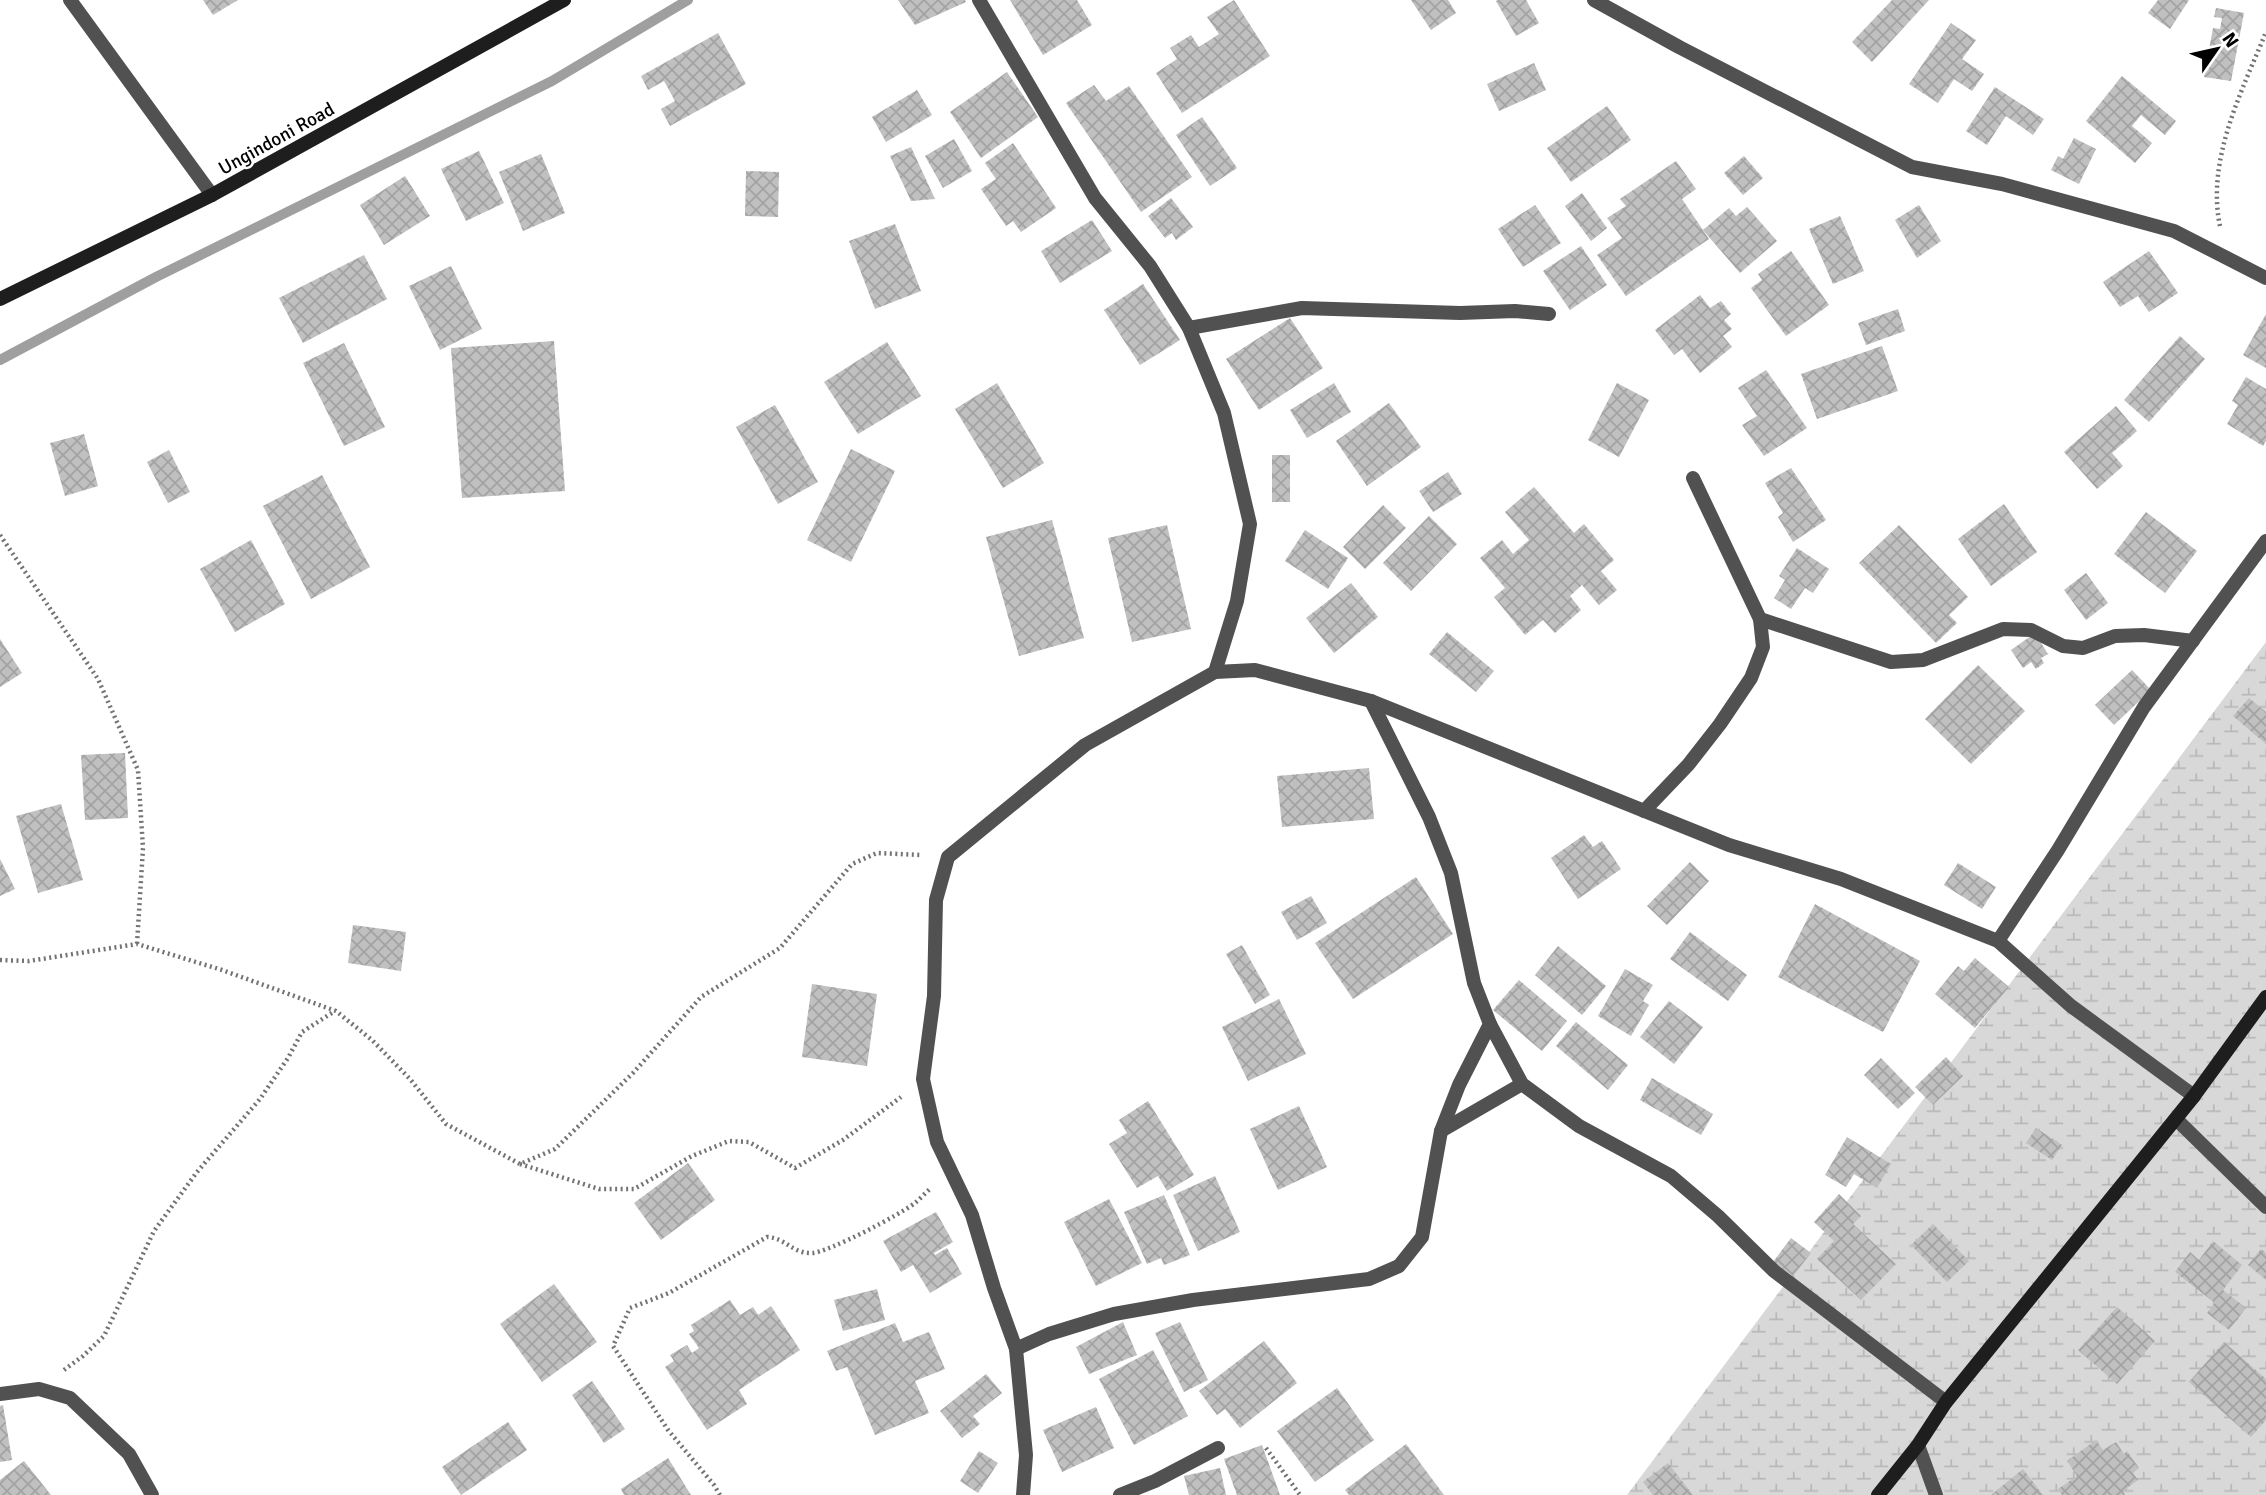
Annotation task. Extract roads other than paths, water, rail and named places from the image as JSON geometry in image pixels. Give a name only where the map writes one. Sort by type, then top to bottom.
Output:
[{"type":"main road","name":"Ungindoni Road","points":[[0,299],[212,195],[564,0]]},
{"type":"main road","points":[[1878,1495],[1946,1402],[2194,1096],[2266,997]]},
{"type":"street","points":[[70,0],[212,195]]},
{"type":"street","points":[[979,0],[1095,198],[1150,266],[1189,328],[1224,413],[1250,524],[1237,601],[1215,672]]},
{"type":"street","points":[[1594,0],[1912,167],[2002,184],[2174,231],[2266,278]]},
{"type":"street","points":[[1189,328],[1302,308],[1460,313],[1515,311],[1549,314]]},
{"type":"street","points":[[1644,811],[1688,765],[1751,678],[1763,647],[1760,619],[1693,478]]},
{"type":"street","points":[[1997,941],[2058,850],[2144,707],[2266,541]]},
{"type":"street","points":[[1760,619],[1891,662],[1923,660],[2003,629],[2031,630],[2063,646],[2083,648],[2115,636],[2144,635],[2193,641]]},
{"type":"street","points":[[1023,1495],[1026,1455],[1016,1349],[972,1215],[937,1142],[923,1079],[934,996],[936,900],[948,857],[1085,745],[1215,672],[1255,670],[1371,701],[1729,845],[1841,879],[1997,941],[2071,1006],[2194,1096]]},
{"type":"street","points":[[1371,701],[1429,817],[1451,873],[1474,983],[1490,1024],[1522,1084],[1579,1126],[1671,1175],[1774,1271],[1946,1402]]},
{"type":"street","points":[[1016,1349],[1049,1334],[1114,1314],[1206,1298],[1369,1279],[1399,1266],[1422,1237],[1441,1131],[1459,1085],[1490,1024]]},
{"type":"street","points":[[1441,1131],[1522,1084]]},
{"type":"street","points":[[2176,1119],[2266,1207]]},
{"type":"street","points":[[0,1394],[39,1389],[70,1398],[129,1454],[152,1495]]},
{"type":"street","points":[[1917,1445],[1936,1495]]},
{"type":"street","points":[[1121,1495],[1155,1481],[1218,1448]]},
{"type":"waterway","points":[[0,360],[156,277],[552,81],[688,0]]}]
